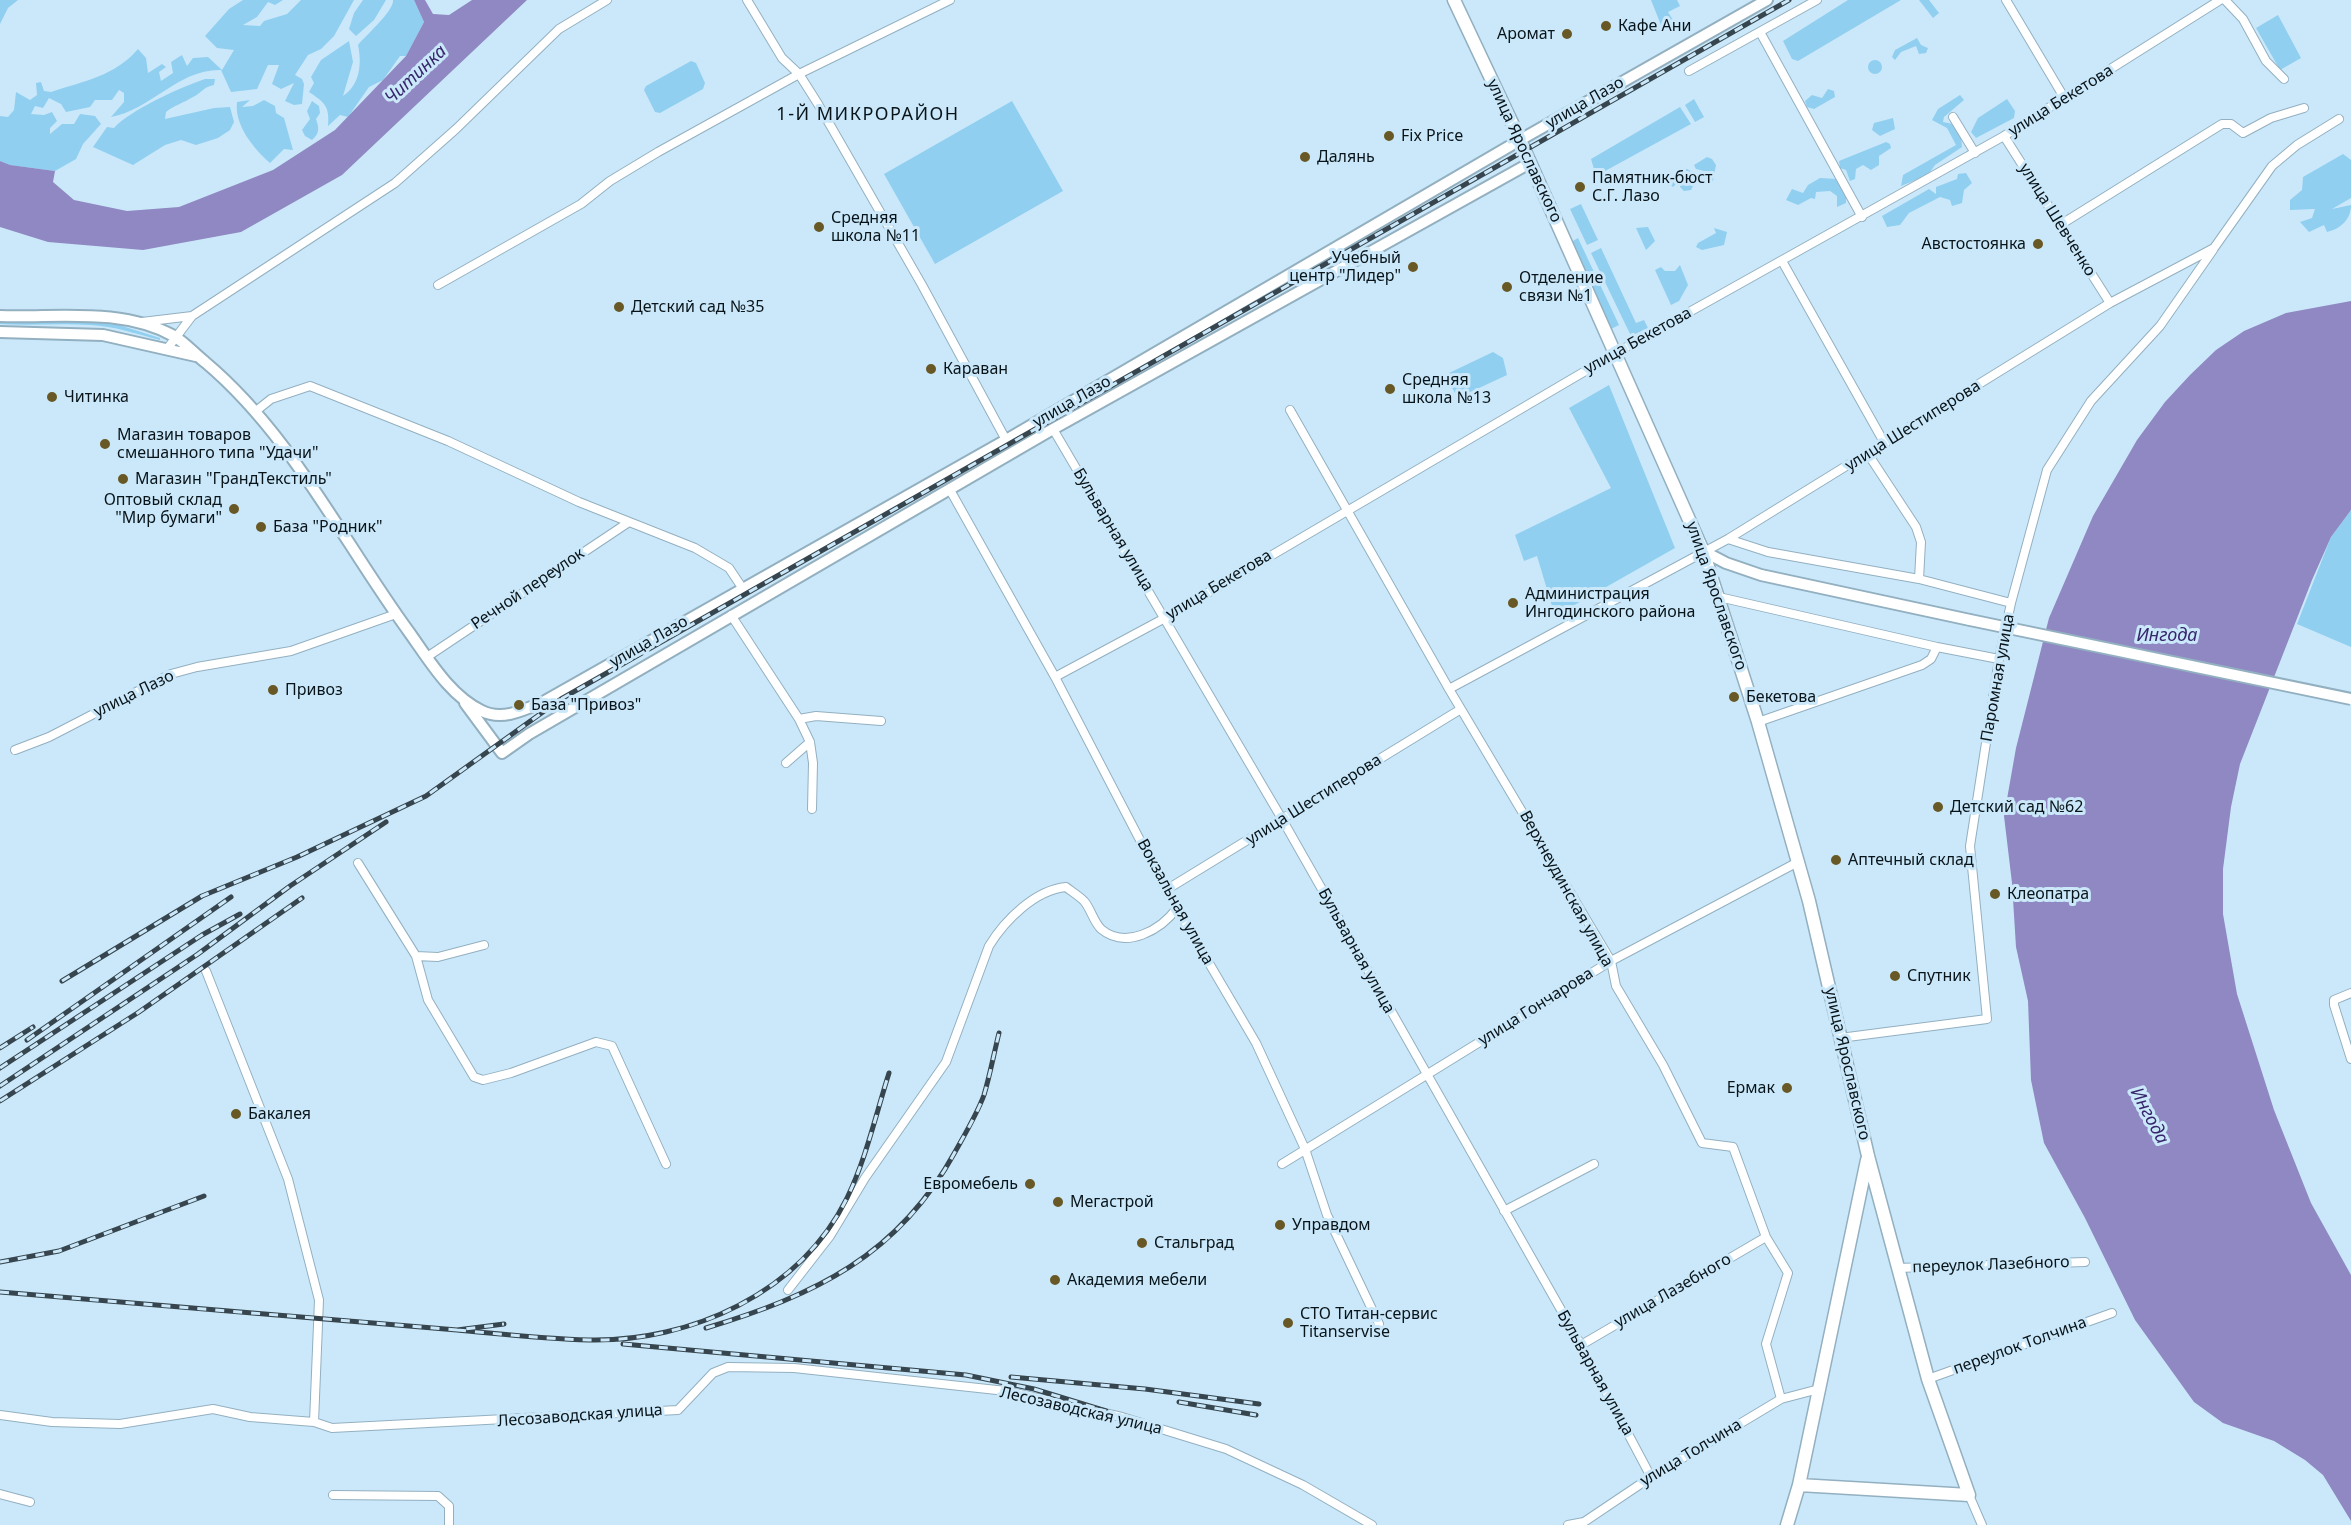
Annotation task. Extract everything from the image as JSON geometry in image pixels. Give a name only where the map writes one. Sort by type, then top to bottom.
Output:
[{"type":"main road","name":"улица Ярославского","points":[[1454,0],[1616,353],[1703,551],[1719,597],[1798,862],[1868,1156],[1928,1379],[1970,1495]]},
{"type":"main road","name":"улица Лазо","points":[[459,695],[484,712],[501,715],[518,713],[543,702],[1006,440],[1520,140],[1767,0]]},
{"type":"main road","name":"улица Лазо","points":[[0,316],[77,316],[138,323],[174,337],[228,381],[256,411],[280,442],[396,614],[502,753],[529,734],[731,615],[1053,429],[1530,163]]},
{"type":"main road","name":"улица Лазо","points":[[0,332],[103,334],[200,357]]},
{"type":"main road","points":[[1703,551],[1726,563],[1761,575],[2351,699]]},
{"type":"main road","name":"улица Ярославского","points":[[1787,1525],[1799,1485],[1868,1156]]},
{"type":"main road","points":[[1799,1485],[1970,1495]]},
{"type":"street","points":[[166,349],[192,316],[395,183],[456,129],[559,29],[607,0]]},
{"type":"street","points":[[747,0],[782,58],[799,74],[922,285],[1006,440]]},
{"type":"street","points":[[438,285],[581,204],[610,181],[658,152],[799,74],[950,0]]},
{"type":"street","points":[[1689,71],[1817,0]]},
{"type":"street","points":[[2006,0],[2065,99]]},
{"type":"street","name":"улица Бекетова","points":[[1055,677],[1165,618],[1346,509],[1616,353],[1975,153],[2065,99],[2220,0]]},
{"type":"street","points":[[2225,0],[2243,19],[2266,61],[2284,79]]},
{"type":"street","points":[[1760,32],[1862,217]]},
{"type":"street","points":[[2060,225],[2222,124],[2231,124],[2243,133],[2271,118],[2304,108]]},
{"type":"street","points":[[1953,117],[1975,153]]},
{"type":"street","name":"улица Шестиперова","points":[[1449,689],[1728,539],[2110,303],[2214,248],[2272,166],[2297,145],[2339,119]]},
{"type":"street","name":"улица Шевченко","points":[[2004,136],[2110,303]]},
{"type":"street","name":"Паромная улица","points":[[1840,1038],[1987,1019],[1970,846],[1999,659],[2011,603],[2048,470],[2091,401],[2160,326],[2214,248]]},
{"type":"street","points":[[1782,261],[1885,444]]},
{"type":"street","points":[[138,323],[192,316]]},
{"type":"street","points":[[256,411],[271,399],[310,386],[448,441],[579,502],[695,548],[729,568],[743,589]]},
{"type":"street","name":"Верхнеудинская улица","points":[[1290,410],[1339,491],[1346,509],[1449,689],[1611,961],[1616,986],[1663,1065],[1702,1143],[1733,1147],[1766,1237],[1788,1273],[1766,1344],[1781,1399]]},
{"type":"street","name":"Бульварная улица","points":[[1053,429],[1282,819],[1581,1345],[1651,1477]]},
{"type":"street","points":[[1868,454],[1916,527],[1921,542],[1919,579]]},
{"type":"street","name":"Вокзальная улица","points":[[950,490],[1055,677],[1166,890],[1256,1043],[1305,1149],[1327,1215],[1380,1324]]},
{"type":"street","name":"Речной переулок","points":[[428,657],[629,522]]},
{"type":"street","points":[[1728,539],[1768,552],[1919,579],[2011,603]]},
{"type":"street","points":[[1719,597],[1999,659]]},
{"type":"street","name":"улица Лазо","points":[[15,750],[49,737],[171,674],[197,667],[291,651],[396,614]]},
{"type":"street","points":[[731,615],[799,719],[810,742],[813,763],[812,808]]},
{"type":"street","points":[[1758,722],[1922,665],[1931,659],[1937,647]]},
{"type":"street","name":"улица Шестиперова","points":[[1166,890],[1461,709]]},
{"type":"street","points":[[799,719],[816,716],[881,721]]},
{"type":"street","points":[[786,763],[810,742]]},
{"type":"street","name":"улица Гончарова","points":[[1282,1164],[1611,961],[1798,862]]},
{"type":"street","points":[[358,863],[416,956],[428,1000],[474,1077],[483,1080],[511,1073],[596,1042],[612,1046],[666,1164]]},
{"type":"street","points":[[788,1290],[831,1236],[865,1178],[946,1062],[989,946],[997,933],[1014,916],[1049,889],[1066,887],[1084,901],[1099,927],[1111,936],[1127,937],[1154,932],[1168,921],[1177,908]]},
{"type":"street","points":[[416,956],[438,957],[484,945]]},
{"type":"street","points":[[206,971],[288,1179],[319,1300],[314,1422]]},
{"type":"street","points":[[2351,993],[2334,1000],[2351,1059]]},
{"type":"street","points":[[1504,1211],[1594,1164]]},
{"type":"street","name":"улица Лазебного","points":[[1581,1345],[1766,1237]]},
{"type":"street","name":"переулок Лазебного","points":[[1897,1268],[2085,1262]]},
{"type":"street","name":"переулок Толчина","points":[[1928,1379],[2112,1313]]},
{"type":"street","name":"Лесозаводская улица","points":[[0,1415],[52,1422],[120,1424],[213,1409],[250,1417],[314,1422],[332,1428],[361,1429],[678,1410],[713,1373],[728,1367],[794,1368],[1006,1391],[1122,1417],[1226,1449],[1303,1485],[1372,1525]]},
{"type":"street","name":"улица Толчина","points":[[1568,1525],[1587,1523],[1651,1477],[1781,1399],[1819,1389]]},
{"type":"street","points":[[0,1494],[30,1502]]},
{"type":"street","points":[[333,1495],[438,1496],[448,1506],[449,1525]]},
{"type":"street","points":[[1970,1495],[1982,1525]]},
{"type":"shaded area","points":[[0,0],[18,0],[8,8],[0,24]]},
{"type":"shaded area","points":[[243,0],[283,0],[275,5],[268,2],[257,17],[243,25],[260,26],[264,21],[287,14],[301,0],[354,0],[334,36],[321,49],[308,55],[295,75],[302,79],[304,84],[302,104],[294,105],[285,101],[294,83],[281,89],[272,84],[279,65],[268,65],[257,89],[231,92],[221,70],[206,71],[191,76],[139,107],[111,117],[124,102],[124,93],[119,90],[112,100],[95,100],[90,107],[66,112],[61,104],[49,98],[43,108],[35,106],[31,114],[44,115],[52,112],[57,121],[50,128],[50,134],[62,124],[74,124],[80,114],[95,116],[101,124],[83,144],[76,159],[55,171],[9,165],[0,161],[0,116],[8,117],[14,110],[16,92],[30,100],[37,95],[36,83],[41,82],[44,91],[51,92],[87,81],[119,66],[138,49],[146,58],[148,73],[162,64],[166,67],[159,72],[161,81],[173,73],[171,62],[182,55],[187,66],[193,58],[208,57],[222,70],[234,50],[217,48],[205,36],[229,9]]},
{"type":"shaded area","points":[[363,0],[386,0],[374,20],[356,36],[349,29],[354,13]]},
{"type":"shaded area","points":[[393,0],[414,0],[424,22],[406,56],[400,56],[383,80],[369,87],[348,117],[340,115],[328,126],[325,105],[309,92],[314,83],[311,77],[321,60],[349,41],[353,62],[343,96],[349,91],[358,74],[360,59],[358,45],[385,16]]},
{"type":"shaded area","points":[[1651,0],[1677,0],[1680,6],[1668,12],[1673,20],[1661,25]]},
{"type":"shaded area","points":[[1848,0],[1901,0],[1798,61],[1792,59],[1783,41]]},
{"type":"shaded area","points":[[1919,0],[1929,0],[1939,13],[1933,18]]},
{"type":"shaded area","points":[[2278,15],[2301,58],[2280,70],[2256,28]]},
{"type":"shaded area","points":[[1917,38],[1921,45],[1928,48],[1926,53],[1919,54],[1916,46],[1901,52],[1895,60],[1892,57],[1895,50]]},
{"type":"shaded area","points":[[1875,60],[1880,62],[1882,67],[1880,72],[1875,74],[1870,72],[1868,67],[1870,62]]},
{"type":"shaded area","points":[[691,61],[696,63],[705,83],[703,89],[660,113],[655,112],[644,90],[646,86]]},
{"type":"shaded area","points":[[205,79],[215,79],[214,85],[166,112],[165,119],[214,108],[230,107],[234,122],[230,130],[218,138],[196,145],[181,140],[165,145],[133,165],[93,147],[107,127],[114,128],[143,107]]},
{"type":"shaded area","points":[[1828,89],[1834,91],[1835,97],[1814,109],[1807,107],[1805,101],[1812,95],[1822,98]]},
{"type":"shaded area","points":[[1960,95],[1964,100],[1944,117],[1943,122],[1953,124],[1961,135],[1962,147],[1935,165],[1928,175],[1901,186],[1903,175],[1956,145],[1947,128],[1932,120],[1938,109]]},
{"type":"shaded area","points":[[1694,99],[1704,117],[1695,122],[1685,105]]},
{"type":"shaded area","points":[[2007,99],[2015,111],[2014,118],[1976,138],[1971,132],[1978,118]]},
{"type":"shaded area","points":[[250,100],[242,107],[253,106],[264,100],[275,106],[276,113],[284,118],[293,150],[284,149],[270,163],[246,136],[239,119],[237,102]]},
{"type":"shaded area","points":[[312,101],[319,106],[320,113],[316,119],[318,133],[312,140],[305,136],[302,130],[310,119],[307,111]]},
{"type":"shaded area","points":[[1012,101],[1063,191],[935,264],[884,174]]},
{"type":"shaded area","points":[[1680,107],[1691,124],[1596,176],[1591,159]]},
{"type":"shaded area","points":[[1893,118],[1895,129],[1880,136],[1872,130],[1874,123]]},
{"type":"shaded area","points":[[1886,142],[1891,148],[1879,156],[1879,165],[1871,170],[1863,165],[1856,169],[1855,179],[1850,181],[1846,170],[1840,168],[1839,161]]},
{"type":"shaded area","points":[[2343,154],[2351,160],[2351,198],[2332,209],[2351,205],[2349,215],[2344,223],[2332,231],[2327,232],[2324,225],[2309,232],[2300,222],[2312,218],[2315,209],[2290,210],[2290,200],[2302,190],[2303,177]]},
{"type":"shaded area","points":[[1707,157],[1712,159],[1716,165],[1713,181],[1706,179],[1708,172],[1696,169],[1694,165]]},
{"type":"shaded area","points":[[1687,169],[1695,174],[1696,180],[1691,190],[1684,191],[1680,187],[1680,180],[1673,187],[1665,180]]},
{"type":"shaded area","points":[[1966,173],[1972,183],[1964,190],[1962,203],[1952,206],[1950,200],[1940,197],[1909,213],[1900,225],[1887,227],[1882,216],[1929,189],[1936,194],[1936,187],[1957,179],[1958,174]]},
{"type":"shaded area","points":[[1820,178],[1837,179],[1846,189],[1846,203],[1837,207],[1837,196],[1830,191],[1816,192],[1815,199],[1811,198],[1798,205],[1786,200],[1792,189],[1803,193],[1808,185]]},
{"type":"shaded area","points":[[1581,204],[1598,240],[1587,245],[1570,209]]},
{"type":"shaded area","points":[[1648,227],[1655,241],[1646,250],[1636,228]]},
{"type":"shaded area","points":[[1714,228],[1727,232],[1724,245],[1702,250],[1696,247],[1698,243],[1716,233]]},
{"type":"shaded area","points":[[1578,238],[1619,325],[1611,329],[1573,241]]},
{"type":"shaded area","points":[[1601,248],[1636,323],[1644,320],[1648,328],[1631,336],[1591,253]]},
{"type":"shaded area","points":[[1680,265],[1688,285],[1679,301],[1671,305],[1655,270],[1661,267],[1665,271],[1675,271]]},
{"type":"shaded area","points":[[0,321],[92,322],[119,325],[160,338],[160,340],[99,326],[11,325],[0,324]]},
{"type":"shaded area","points":[[1493,352],[1503,358],[1507,375],[1464,395],[1456,395],[1447,378],[1449,373]]},
{"type":"shaded area","points":[[1609,385],[1675,548],[1555,616],[1537,556],[1524,561],[1515,535],[1611,488],[1569,408]]},
{"type":"shaded area","points":[[2351,510],[2351,647],[2297,624],[2331,537]]},
{"type":"water","name":"Читинка","points":[[414,0],[425,0],[433,14],[449,15],[472,0],[527,0],[342,175],[241,232],[143,250],[48,242],[0,227],[0,161],[10,165],[55,171],[53,182],[74,200],[127,211],[179,207],[273,170],[335,130],[406,56],[424,22]]},
{"type":"water","name":"Ингода","points":[[2351,301],[2351,510],[2331,537],[2312,580],[2240,764],[2231,807],[2223,869],[2223,914],[2237,994],[2274,1110],[2311,1203],[2351,1275],[2351,1521],[2323,1475],[2305,1460],[2274,1441],[2223,1423],[2194,1402],[2135,1320],[2085,1218],[2044,1143],[2031,1080],[2028,1001],[2016,947],[2012,883],[2004,816],[2016,748],[2049,618],[2093,516],[2137,440],[2165,402],[2190,375],[2216,350],[2244,331],[2286,313]]},
{"type":"railway","points":[[62,981],[202,896],[297,857],[426,796],[561,699],[1789,0]]},
{"type":"railway","points":[[0,1086],[198,954],[290,886],[386,822]]},
{"type":"railway","points":[[27,1040],[231,897]]},
{"type":"railway","points":[[0,1101],[139,1012],[302,898]]},
{"type":"railway","points":[[0,1068],[202,935],[240,914]]},
{"type":"railway","points":[[0,1048],[33,1027]]},
{"type":"railway","points":[[706,1328],[783,1301],[818,1285],[850,1267],[880,1245],[907,1219],[932,1188],[974,1117],[984,1095],[999,1033]]},
{"type":"railway","points":[[457,1330],[589,1340],[627,1338],[666,1332],[703,1321],[739,1305],[772,1285],[801,1261],[827,1231],[854,1183],[889,1073]]},
{"type":"railway","points":[[0,1262],[59,1251],[204,1196]]},
{"type":"railway","points":[[0,1292],[457,1330],[504,1324]]},
{"type":"railway","points":[[623,1344],[966,1375],[1034,1389],[1106,1411]]},
{"type":"railway","points":[[1011,1377],[1145,1389],[1259,1404]]},
{"type":"railway","points":[[1179,1402],[1256,1415]]},
{"type":"place","name":"Кафе Ани","points":[[1606,26]]},
{"type":"place","name":"Аромат","points":[[1567,34]]},
{"type":"place","name":"Fix Price","points":[[1389,136]]},
{"type":"place","name":"Далянь","points":[[1305,157]]},
{"type":"place","name":"Памятник-бюст С.Г. Лазо","points":[[1580,187]]},
{"type":"place","name":"Средняя школа №11","points":[[819,227]]},
{"type":"place","name":"Австостоянка","points":[[2038,244]]},
{"type":"place","name":"Учебный центр \"Лидер\"","points":[[1413,267]]},
{"type":"place","name":"Отделение связи №1","points":[[1507,287]]},
{"type":"place","name":"Детский сад №35","points":[[619,307]]},
{"type":"place","name":"Караван","points":[[931,369]]},
{"type":"place","name":"Средняя школа №13","points":[[1390,389]]},
{"type":"place","name":"Читинка","points":[[52,397]]},
{"type":"place","name":"Магазин товаров смешанного типа \"Удачи\"","points":[[105,444]]},
{"type":"place","name":"Магазин \"ГрандТекстиль\"","points":[[123,479]]},
{"type":"place","name":"Оптовый склад \"Мир бумаги\"","points":[[234,509]]},
{"type":"place","name":"База \"Родник\"","points":[[261,527]]},
{"type":"place","name":"Администрация Ингодинского района","points":[[1513,603]]},
{"type":"place","name":"Привоз","points":[[273,690]]},
{"type":"place","name":"Бекетова","points":[[1734,697]]},
{"type":"place","name":"База \"Привоз\"","points":[[519,705]]},
{"type":"place","name":"Детский сад №62","points":[[1938,807]]},
{"type":"place","name":"Аптечный склад","points":[[1836,860]]},
{"type":"place","name":"Клеопатра","points":[[1995,894]]},
{"type":"place","name":"Спутник","points":[[1895,976]]},
{"type":"place","name":"Ермак","points":[[1787,1088]]},
{"type":"place","name":"Бакалея","points":[[236,1114]]},
{"type":"place","name":"Евромебель","points":[[1030,1184]]},
{"type":"place","name":"Мегастрой","points":[[1058,1202]]},
{"type":"place","name":"Управдом","points":[[1280,1225]]},
{"type":"place","name":"Стальград","points":[[1142,1243]]},
{"type":"place","name":"Академия мебели","points":[[1055,1280]]},
{"type":"place","name":"СТО Титан-сервис Titanservise","points":[[1288,1323]]},
{"type":"district","name":"1-Й МИКРОРАЙОН","points":[[868,115]]}]
